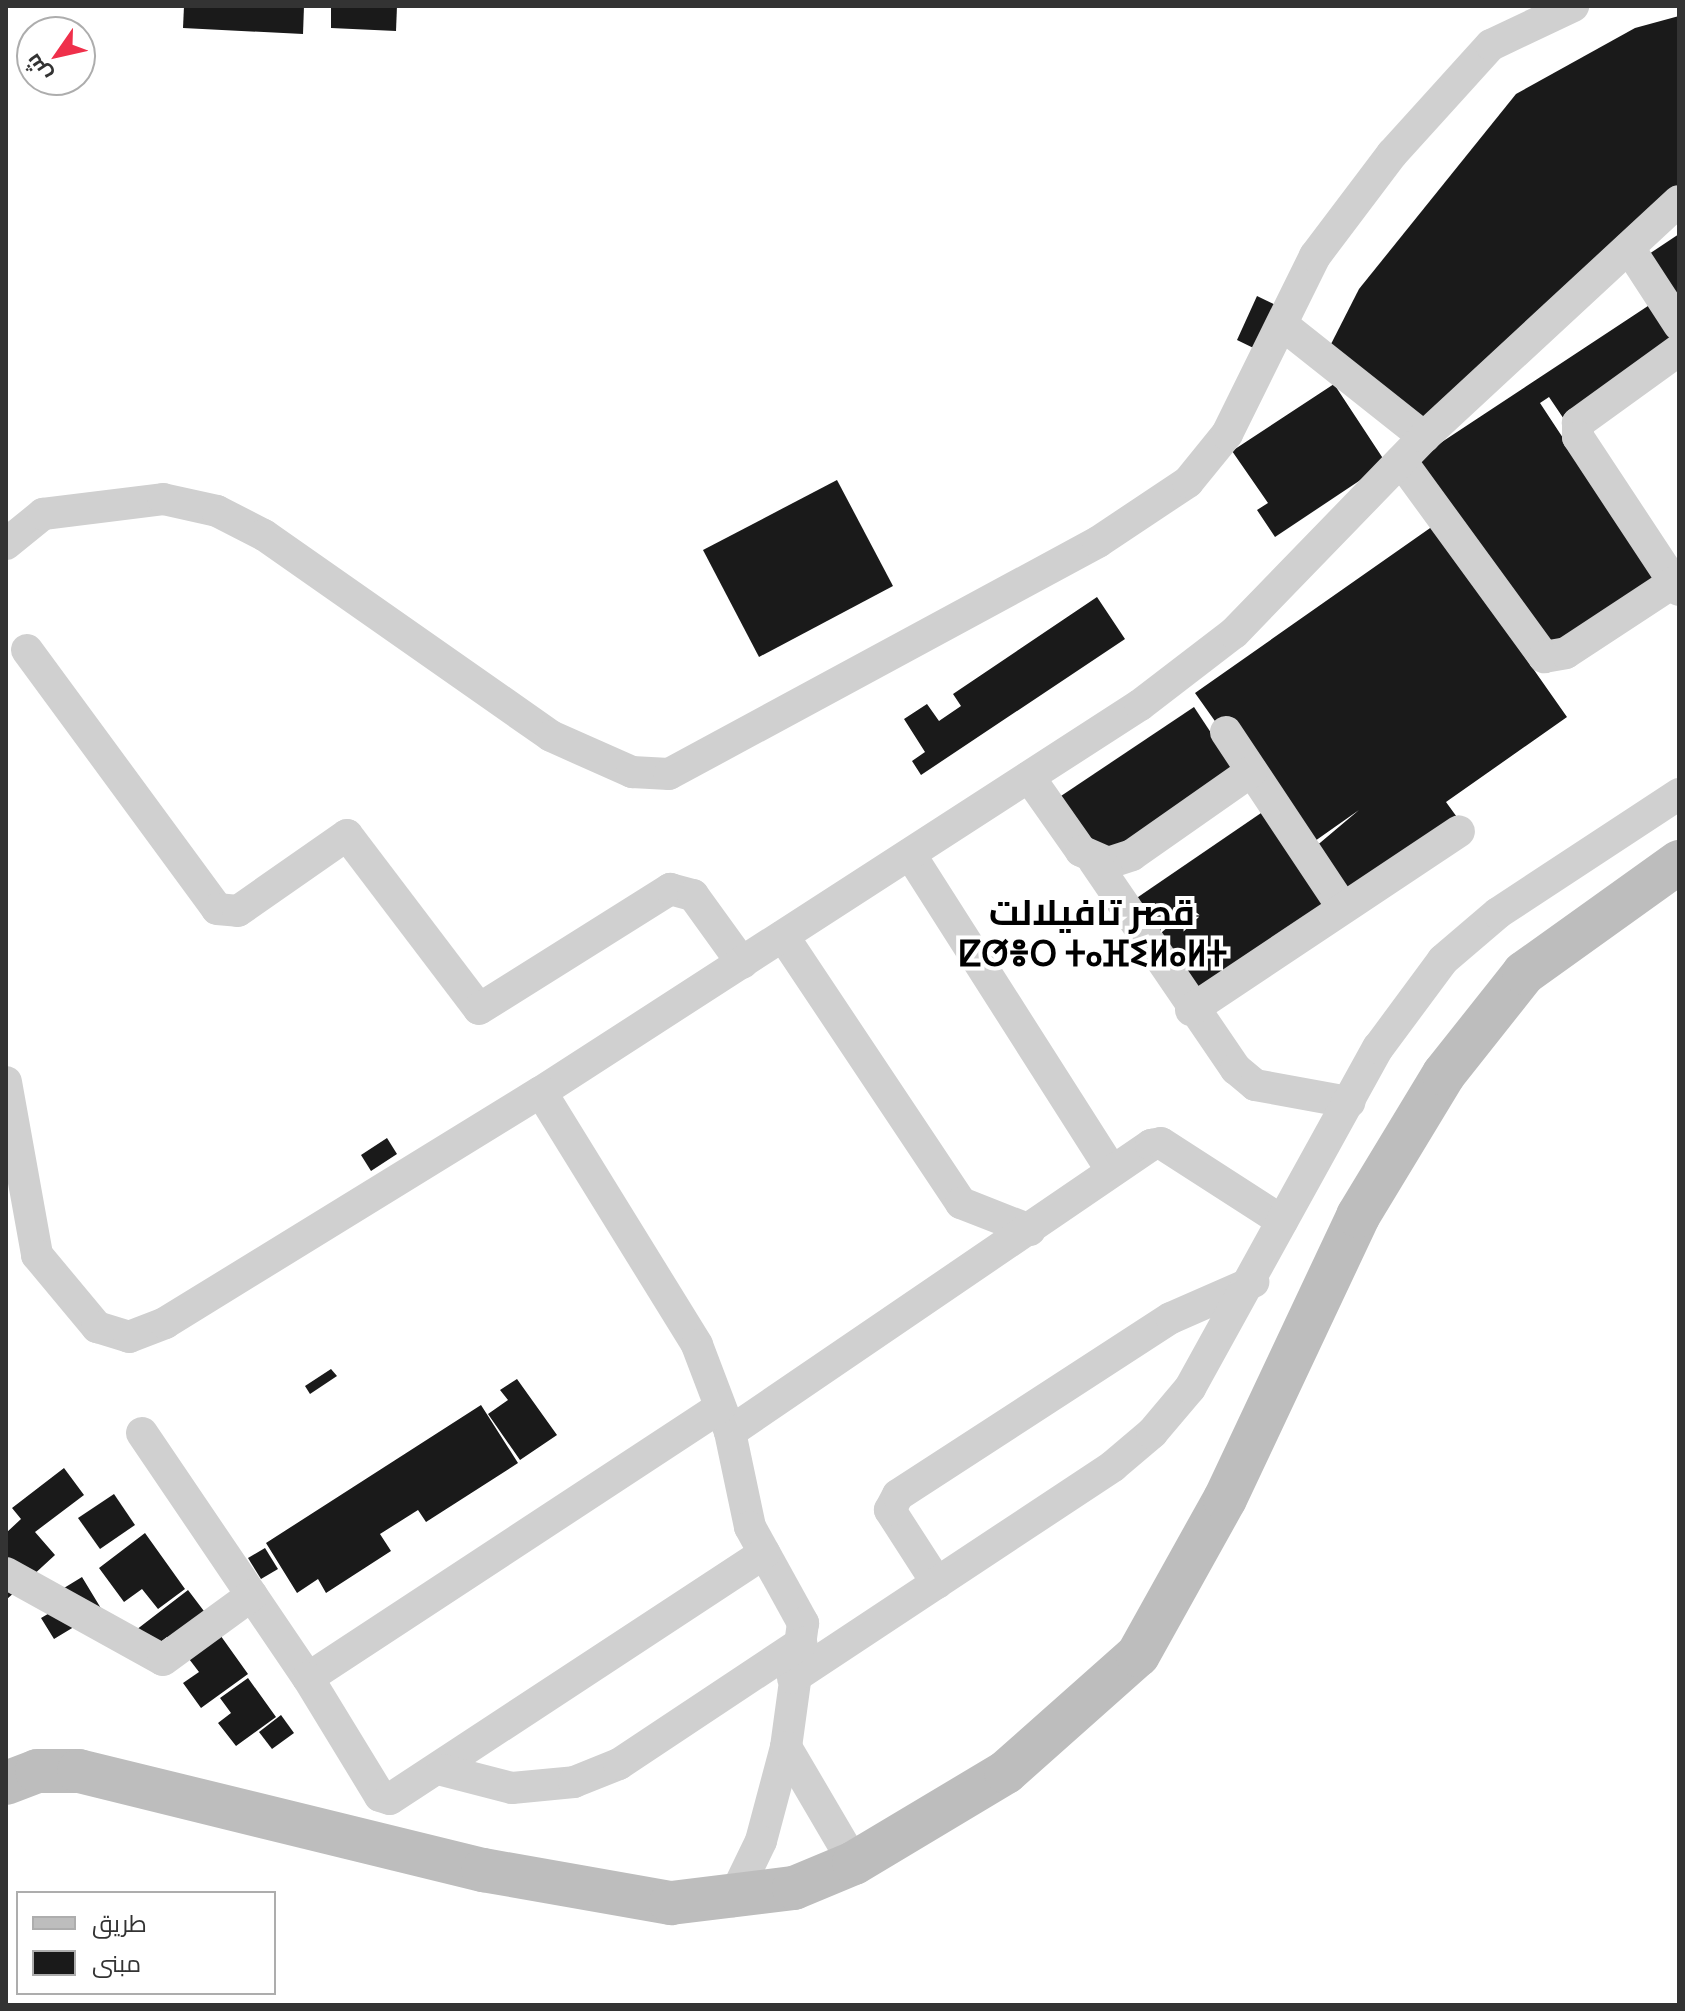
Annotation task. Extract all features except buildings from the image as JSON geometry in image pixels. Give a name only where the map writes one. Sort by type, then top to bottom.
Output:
[{"type":"main road","points":[[6,1783],[37,1771],[79,1771],[483,1870],[671,1903],[732,1901],[794,1888],[854,1863],[1006,1772],[1138,1655],[1225,1499],[1358,1216],[1444,1074],[1524,973],[1679,862]]},
{"type":"street","points":[[6,544],[43,514],[163,499],[217,511],[264,535],[522,719],[632,772],[658,776],[1098,542],[1169,496],[1227,434],[1284,326],[1315,256],[1392,154],[1491,45],[1573,6]]},
{"type":"street","points":[[6,1082],[37,1255],[97,1327],[129,1337],[211,1298],[541,1092],[1029,777],[1234,633],[1424,437],[1679,201]]},
{"type":"street","points":[[1629,248],[1679,325]]},
{"type":"street","points":[[1284,326],[1424,437]]},
{"type":"street","points":[[1401,461],[1544,657],[1566,653],[1676,586],[1578,437],[1578,423],[1679,350]]},
{"type":"street","points":[[27,650],[217,909],[238,911],[347,835],[479,1009],[670,889],[693,895],[742,963]]},
{"type":"street","points":[[1226,732],[1343,908]]},
{"type":"street","points":[[1094,861],[1132,855],[1252,771]]},
{"type":"street","points":[[1029,777],[1094,861],[1191,1010],[1255,1085],[1349,1102]]},
{"type":"street","points":[[793,1678],[937,1583],[1152,1433],[1190,1388],[1253,1282],[1282,1221],[1378,1048],[1473,931],[1679,794]]},
{"type":"street","points":[[1191,1010],[1459,831]]},
{"type":"street","points":[[910,854],[1112,1171]]},
{"type":"street","points":[[783,936],[961,1203],[1030,1230]]},
{"type":"street","points":[[541,1092],[671,1297],[725,1420],[750,1527],[793,1597],[801,1643],[793,1678],[786,1747],[761,1841],[732,1901]]},
{"type":"street","points":[[308,1678],[1030,1230],[1112,1171],[1161,1143],[1282,1221]]},
{"type":"street","points":[[937,1583],[890,1510],[898,1495],[1171,1318],[1253,1282]]},
{"type":"street","points":[[142,1433],[308,1678],[385,1800],[442,1770],[765,1553]]},
{"type":"street","points":[[6,1573],[163,1660],[252,1595]]},
{"type":"street","points":[[442,1770],[512,1788],[574,1782],[619,1764],[801,1643]]},
{"type":"street","points":[[786,1747],[854,1863]]},
{"type":"district","name":"قصر تافيلالت ⵇⵚⴻⵔ ⵜⴰⴼⵉⵍⴰⵍⵜ","points":[[1092,932]]}]
